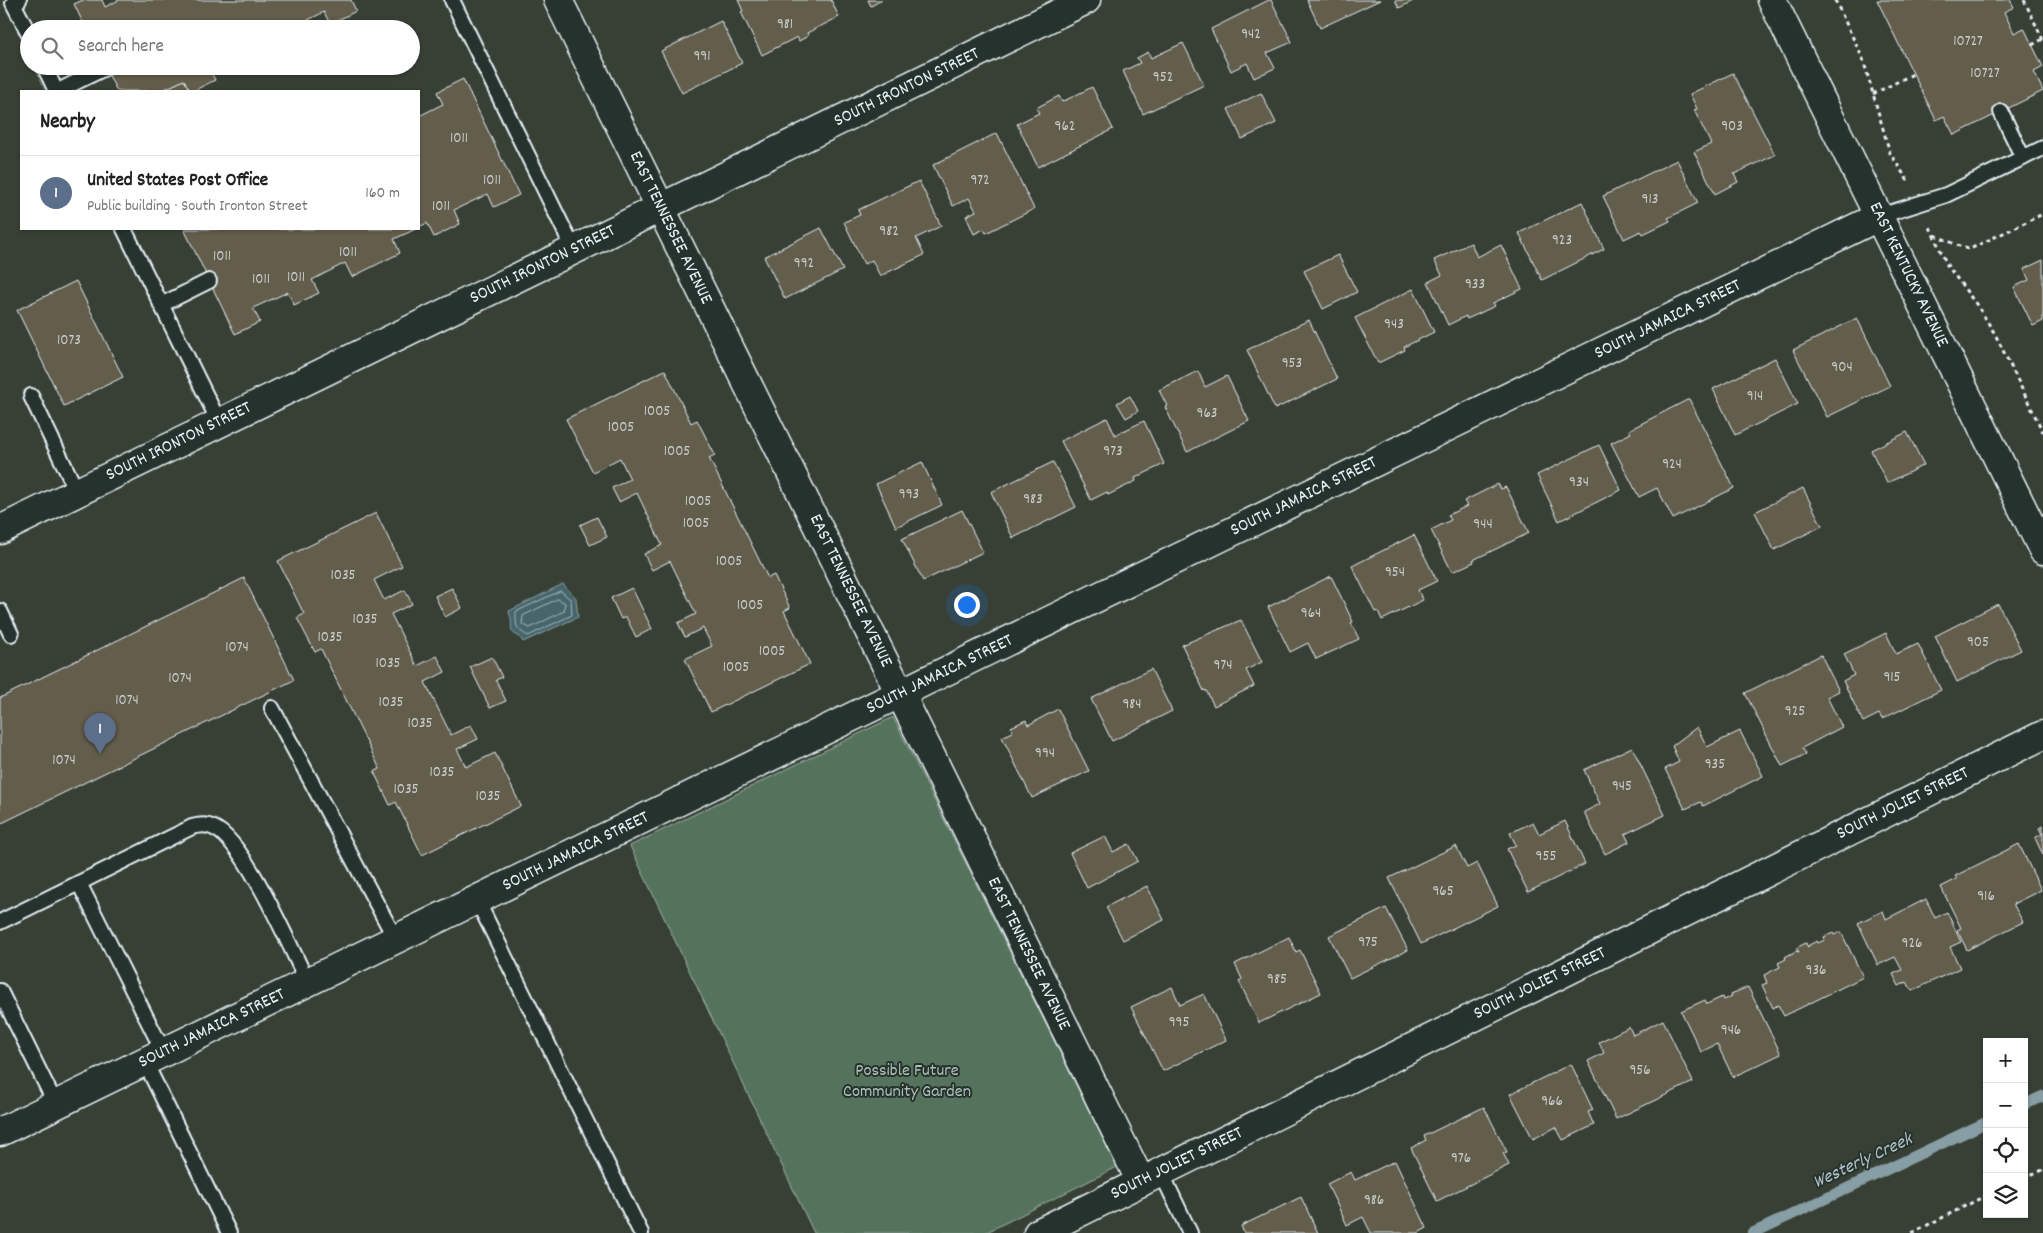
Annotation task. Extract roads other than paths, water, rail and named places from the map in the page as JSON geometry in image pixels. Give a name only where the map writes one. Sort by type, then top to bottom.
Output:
[{"type":"street","name":"EAST TENNESSEE AVENUE","points":[[558,0],[900,694],[1151,1177]]},
{"type":"street","name":"SOUTH IRONTON STREET","points":[[0,530],[1086,0]]},
{"type":"street","name":"EAST KENTUCKY AVENUE","points":[[1772,0],[2043,550]]},
{"type":"street","name":"SOUTH JAMAICA STREET","points":[[0,1132],[1880,216]]},
{"type":"street","name":"SOUTH JOLIET STREET","points":[[1038,1233],[2043,735]]},
{"type":"lane","points":[[19,0],[13,3],[22,20]]},
{"type":"lane","points":[[452,0],[574,250]]},
{"type":"lane","points":[[49,75],[56,90]]},
{"type":"lane","points":[[59,90],[90,75]]},
{"type":"lane","points":[[2001,112],[2023,158]]},
{"type":"lane","points":[[1880,216],[1965,186],[2043,148]]},
{"type":"lane","points":[[124,230],[218,422]]},
{"type":"lane","points":[[161,306],[209,281]]},
{"type":"lane","points":[[31,396],[77,492]]},
{"type":"lane","points":[[0,611],[11,634]]},
{"type":"lane","points":[[272,708],[396,940]]},
{"type":"lane","points":[[0,922],[192,827],[202,824],[215,828],[226,836],[247,863],[308,983]]},
{"type":"lane","points":[[79,883],[229,1233]]},
{"type":"lane","points":[[478,900],[641,1233]]},
{"type":"lane","points":[[2,999],[56,1105]]},
{"type":"lane","points":[[1151,1177],[1190,1233]]},
{"type":"water","points":[[563,584],[576,598],[578,617],[523,642],[512,631],[509,611]]},
{"type":"waterway","name":"Westerly Creek","points":[[2028,1103],[2043,1096]]},
{"type":"waterway","name":"Westerly Creek","points":[[1753,1233],[1983,1124]]},
{"type":"place","name":"United States Post Office","points":[[100,754]]},
{"type":"park label","name":"Possible Future Community Garden","points":[[907,1081]]}]
